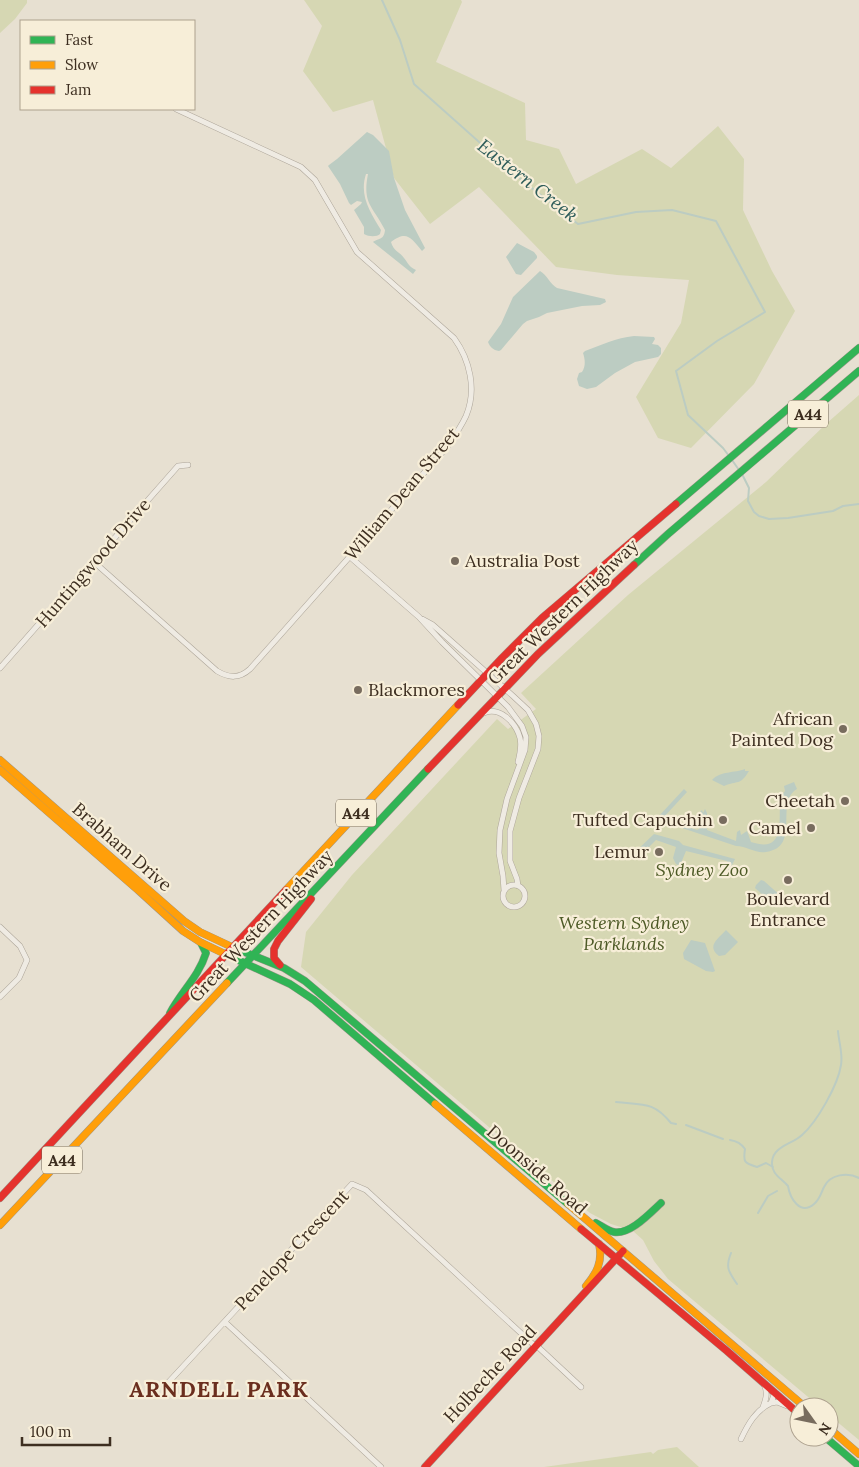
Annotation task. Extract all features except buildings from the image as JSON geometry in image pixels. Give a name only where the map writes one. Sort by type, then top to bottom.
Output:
[{"type":"main road","name":"Great Western Highway","points":[[0,1198],[481,680],[542,618],[859,348]]},
{"type":"main road","name":"Great Western Highway","points":[[0,1225],[505,688],[588,606],[668,534],[859,371]]},
{"type":"main road","name":"Brabham Drive","points":[[0,760],[184,921],[200,932],[253,956]]},
{"type":"main road","name":"Brabham Drive","points":[[0,770],[183,931],[225,954]]},
{"type":"main road","points":[[284,968],[274,958],[275,946],[325,879]]},
{"type":"main road","points":[[169,1015],[177,999],[201,968],[206,953],[200,942]]},
{"type":"main road","name":"Doonside Road","points":[[225,954],[290,984],[314,1000],[789,1405]]},
{"type":"main road","name":"Doonside Road","points":[[253,956],[284,968],[306,981],[794,1397]]},
{"type":"main road","points":[[587,1220],[612,1231],[622,1232],[630,1228],[661,1203]]},
{"type":"main road","name":"Holbeche Road","points":[[577,1302],[583,1289],[598,1267],[601,1256],[599,1244]]},
{"type":"main road","name":"Holbeche Road","points":[[425,1467],[623,1251]]},
{"type":"main road","points":[[839,1437],[859,1454]]},
{"type":"main road","points":[[837,1447],[859,1466]]},
{"type":"street","name":"William Dean Street","points":[[94,562],[213,668],[226,676],[233,677],[243,674],[250,669],[447,447],[466,417],[469,406],[470,370],[463,352],[449,332],[357,252],[315,180],[301,167],[178,110]]},
{"type":"street","name":"Huntingwood Drive","points":[[0,668],[178,466],[188,465]]},
{"type":"street","points":[[349,556],[419,617],[518,719],[526,737],[525,750],[503,812],[499,841],[504,890],[502,897],[504,903],[512,908],[518,907],[523,902],[525,897],[523,889],[512,885],[504,890]]},
{"type":"street","points":[[419,617],[433,625],[505,688],[531,715],[536,724],[539,736],[538,750],[516,804],[510,831],[510,861],[518,886]]},
{"type":"street","points":[[479,716],[490,711],[497,712],[509,719],[516,728],[520,736],[520,751],[513,782]]},
{"type":"street","points":[[0,927],[20,946],[27,960],[19,978],[0,997]]},
{"type":"street","name":"Penelope Crescent","points":[[165,1386],[352,1184],[366,1190],[537,1346]]},
{"type":"street","points":[[224,1322],[381,1467]]},
{"type":"street","points":[[537,1346],[581,1387]]},
{"type":"street","points":[[771,1403],[775,1392],[775,1384],[772,1378]]},
{"type":"street","points":[[741,1439],[751,1420],[762,1408],[767,1397],[763,1382]]},
{"type":"street","points":[[762,1408],[777,1402],[789,1407]]},
{"type":"green space","points":[[0,0],[27,0],[27,3],[15,19],[0,33]]},
{"type":"green space","points":[[304,0],[461,0],[462,2],[436,62],[525,103],[526,140],[559,149],[576,184],[642,149],[671,168],[718,126],[744,159],[743,210],[772,271],[795,311],[754,384],[691,448],[658,438],[636,397],[681,323],[689,280],[617,275],[556,267],[479,187],[430,224],[394,178],[373,100],[333,112],[303,71],[322,26]]},
{"type":"green space","name":"Western Sydney Parklands","points":[[859,395],[859,1440],[839,1423],[839,1397],[808,1397],[668,1279],[654,1261],[643,1240],[633,1231],[611,1224],[590,1213],[301,967],[306,932],[352,875],[497,719],[508,729],[536,709],[521,693],[628,595],[766,482]]},
{"type":"green space","points":[[677,1447],[699,1467],[544,1467],[651,1452],[653,1454],[658,1450]]},
{"type":"shaded area","points":[[367,132],[373,135],[389,151],[394,178],[405,210],[425,248],[422,251],[412,239],[405,236],[396,238],[391,242],[395,250],[416,270],[413,274],[373,242],[382,237],[385,230],[368,199],[366,192],[368,174],[366,174],[364,182],[365,196],[381,230],[379,235],[375,236],[364,234],[364,227],[354,210],[362,202],[357,201],[351,205],[349,203],[340,184],[328,166]]},
{"type":"shaded area","points":[[517,243],[534,252],[537,256],[521,275],[516,274],[506,257]]},
{"type":"shaded area","points":[[540,271],[557,288],[605,299],[606,302],[600,305],[582,306],[547,313],[527,321],[501,350],[493,349],[488,342],[501,324],[513,297]]},
{"type":"shaded area","points":[[634,336],[654,337],[655,339],[652,344],[658,345],[661,348],[661,354],[658,357],[635,362],[615,373],[596,387],[587,389],[579,386],[577,379],[584,367],[583,353],[585,351],[615,340]]},
{"type":"shaded area","points":[[745,769],[745,771],[749,771],[738,782],[724,786],[712,780],[723,774]]},
{"type":"shaded area","points":[[794,782],[797,789],[791,795],[788,804],[786,833],[783,842],[777,848],[766,852],[736,846],[658,820],[658,817],[684,789],[687,792],[663,819],[697,830],[699,829],[699,813],[702,810],[703,813],[705,809],[707,813],[707,830],[736,841],[737,832],[740,830],[741,835],[747,831],[751,842],[769,844],[778,835],[780,798],[785,791],[784,786]]},
{"type":"shaded area","points":[[654,834],[679,841],[683,845],[735,859],[730,869],[721,879],[718,877],[728,864],[727,861],[686,851],[681,863],[678,865],[673,858],[676,847],[656,840],[638,858],[632,855]]},
{"type":"shaded area","points":[[761,880],[782,897],[775,905],[755,888]]},
{"type":"shaded area","points":[[726,930],[738,942],[725,955],[719,956],[713,949],[713,946]]},
{"type":"shaded area","points":[[691,940],[705,943],[715,971],[706,971],[684,959],[683,953]]},
{"type":"waterway","name":"Eastern Creek","points":[[382,0],[400,40],[414,84],[524,182],[578,224],[636,212],[672,210],[716,221],[765,312],[717,341],[676,371],[688,415],[729,456]]},
{"type":"waterway","name":"Eastern Creek","points":[[732,460],[739,470]]},
{"type":"waterway","name":"Eastern Creek","points":[[742,474],[749,488],[748,501],[754,512],[759,516],[769,519],[833,511],[843,506],[859,504]]},
{"type":"waterway","points":[[838,1031],[841,1061],[836,1083],[808,1129],[776,1152],[773,1157],[772,1166],[775,1173],[788,1186],[796,1204],[804,1208],[816,1202],[830,1179],[840,1175],[850,1175],[859,1178]]},
{"type":"waterway","points":[[616,1102],[653,1107],[671,1123],[676,1124]]},
{"type":"waterway","points":[[686,1125],[723,1139]]},
{"type":"waterway","points":[[730,1140],[739,1143],[745,1149],[744,1159],[747,1163],[757,1167],[766,1163],[773,1167]]},
{"type":"waterway","points":[[758,1213],[768,1196],[777,1191]]},
{"type":"waterway","points":[[731,1253],[728,1262],[729,1270],[737,1284]]},
{"type":"traffic: fast","points":[[676,504],[859,348]]},
{"type":"traffic: fast","points":[[634,565],[859,371]]},
{"type":"traffic: fast","points":[[227,983],[428,769]]},
{"type":"traffic: fast","points":[[170,1013],[203,961],[206,953],[201,943]]},
{"type":"traffic: fast","points":[[232,947],[284,968],[305,981],[568,1204]]},
{"type":"traffic: fast","points":[[225,954],[290,984],[314,1000],[435,1104]]},
{"type":"traffic: fast","points":[[596,1223],[614,1232],[627,1230],[661,1203]]},
{"type":"traffic: fast","points":[[837,1447],[859,1466]]},
{"type":"traffic: slow","points":[[286,890],[458,705]]},
{"type":"traffic: slow","points":[[0,760],[184,921],[200,932],[232,947]]},
{"type":"traffic: slow","points":[[0,770],[183,931],[225,954]]},
{"type":"traffic: slow","points":[[0,1225],[227,983]]},
{"type":"traffic: slow","points":[[435,1104],[581,1229]]},
{"type":"traffic: slow","points":[[568,1204],[793,1397]]},
{"type":"traffic: slow","points":[[586,1286],[600,1261],[599,1244]]},
{"type":"traffic: slow","points":[[839,1437],[859,1454]]},
{"type":"traffic: jam","points":[[458,705],[542,618],[676,504]]},
{"type":"traffic: jam","points":[[428,769],[538,654],[634,565]]},
{"type":"traffic: jam","points":[[0,1198],[286,890]]},
{"type":"traffic: jam","points":[[280,965],[274,958],[274,949],[278,941],[311,899]]},
{"type":"traffic: jam","points":[[581,1229],[789,1405]]},
{"type":"traffic: jam","points":[[425,1467],[623,1251]]},
{"type":"place","name":"Australia Post","points":[[455,561]]},
{"type":"place","name":"Blackmores","points":[[358,690]]},
{"type":"place","name":"African Painted Dog","points":[[843,729]]},
{"type":"place","name":"Cheetah","points":[[845,801]]},
{"type":"place","name":"Tufted Capuchin","points":[[723,820]]},
{"type":"place","name":"Camel","points":[[811,828]]},
{"type":"place","name":"Lemur","points":[[659,852]]},
{"type":"place","name":"Boulevard Entrance","points":[[788,880]]},
{"type":"district","name":"ARNDELL PARK","points":[[219,1389]]},
{"type":"park label","name":"Sydney Zoo","points":[[702,870]]}]
